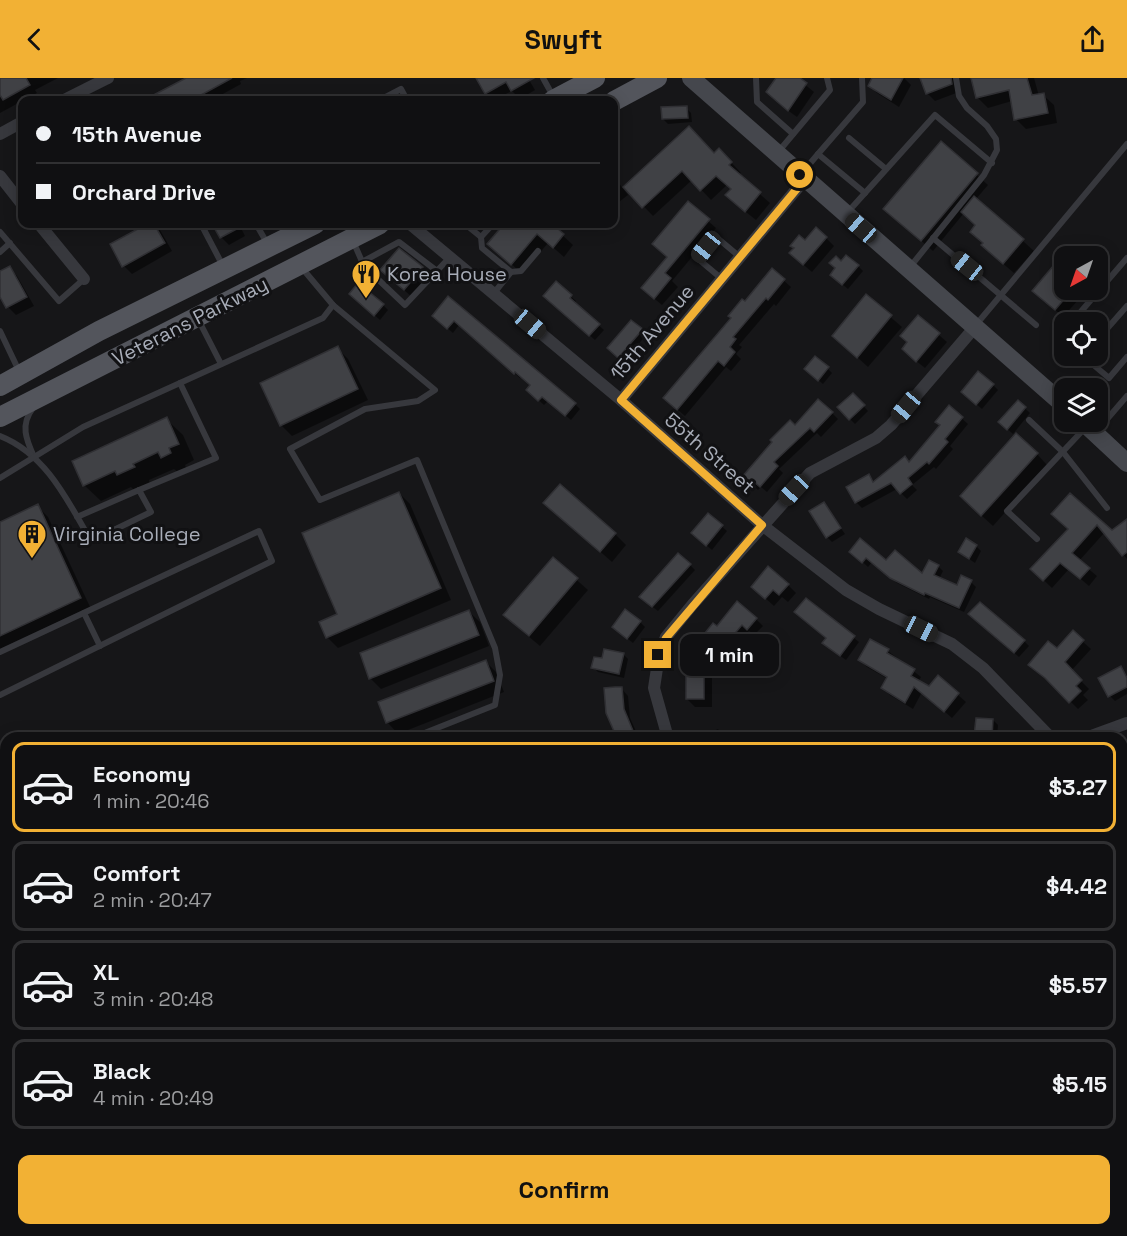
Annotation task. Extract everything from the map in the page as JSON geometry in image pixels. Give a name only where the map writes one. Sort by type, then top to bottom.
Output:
[{"type":"main road","points":[[618,99],[657,78]]},
{"type":"main road","points":[[691,78],[1054,396]]},
{"type":"main road","points":[[561,96],[592,79]]},
{"type":"main road","name":"Veterans Parkway","points":[[0,386],[99,331],[307,228]]},
{"type":"main road","name":"Veterans Parkway","points":[[0,417],[372,228]]},
{"type":"main road","points":[[277,242],[300,265]]},
{"type":"main road","points":[[1094,432],[1127,464]]},
{"type":"street","points":[[72,96],[108,78]]},
{"type":"street","points":[[0,134],[18,124]]},
{"type":"street","points":[[0,176],[18,199]]},
{"type":"street","name":"15th Avenue","points":[[621,400],[803,177]]},
{"type":"street","points":[[42,228],[84,279]]},
{"type":"street","name":"55th Street","points":[[415,228],[621,400],[762,525],[846,590],[879,609],[952,644],[983,668],[1045,732]]},
{"type":"street","points":[[666,732],[654,688],[658,655],[666,638],[762,525],[810,473],[876,438],[891,425],[975,327]]},
{"type":"street","points":[[1102,732],[1127,723]]},
{"type":"lane","points":[[543,78],[552,96]]},
{"type":"lane","points":[[756,78],[757,102],[793,134]]},
{"type":"lane","points":[[776,154],[830,90],[827,78]]},
{"type":"lane","points":[[803,177],[818,154],[863,102],[862,78]]},
{"type":"lane","points":[[908,269],[992,163],[997,150],[996,139],[987,126],[959,96],[956,78]]},
{"type":"lane","points":[[388,96],[401,89],[405,96]]},
{"type":"lane","points":[[846,215],[935,115],[992,163]]},
{"type":"lane","points":[[849,138],[886,169]]},
{"type":"lane","points":[[975,327],[1127,144]]},
{"type":"lane","points":[[818,154],[865,193]]},
{"type":"lane","points":[[203,228],[224,269]]},
{"type":"lane","points":[[261,228],[277,242]]},
{"type":"lane","points":[[470,228],[481,237],[482,248],[511,272],[521,272],[538,251]]},
{"type":"lane","points":[[481,237],[489,228]]},
{"type":"lane","points":[[0,232],[59,301],[84,279]]},
{"type":"lane","points":[[722,279],[697,258],[715,236],[740,257]]},
{"type":"lane","points":[[352,238],[364,266],[405,305],[450,257]]},
{"type":"lane","points":[[933,238],[1036,325]]},
{"type":"lane","points":[[362,262],[399,242],[437,272]]},
{"type":"lane","points":[[0,252],[10,243]]},
{"type":"lane","points":[[1081,312],[1127,258]]},
{"type":"lane","points":[[300,265],[333,305],[435,390],[418,400],[365,409],[290,449],[320,500],[417,460],[495,648],[500,675],[495,705],[427,732]]},
{"type":"lane","points":[[494,293],[511,272]]},
{"type":"lane","points":[[0,478],[83,427],[323,318],[333,305]]},
{"type":"lane","points":[[1108,328],[1127,306]]},
{"type":"lane","points":[[197,318],[221,364]]},
{"type":"lane","points":[[0,331],[21,375]]},
{"type":"lane","points":[[1095,366],[1109,378],[1127,357]]},
{"type":"lane","points":[[77,517],[216,458],[180,383]]},
{"type":"lane","points":[[34,457],[27,440],[27,416],[44,396]]},
{"type":"lane","points":[[1108,412],[1127,396]]},
{"type":"lane","points":[[1029,420],[1063,452],[1107,508]]},
{"type":"lane","points":[[1037,540],[1008,511],[1084,432]]},
{"type":"lane","points":[[0,436],[34,457],[58,482],[91,541],[151,512],[140,490]]},
{"type":"lane","points":[[0,652],[260,531],[272,561],[0,695]]},
{"type":"lane","points":[[84,613],[100,646]]},
{"type":"building","points":[[0,78],[26,78],[30,85],[3,100],[0,95]]},
{"type":"building","points":[[186,78],[232,78],[199,96],[152,96]]},
{"type":"building","points":[[476,78],[534,78],[511,91],[506,82],[485,94]]},
{"type":"building","points":[[776,78],[800,78],[807,83],[788,111],[766,92]]},
{"type":"building","points":[[872,78],[903,78],[891,100],[868,86]]},
{"type":"building","points":[[920,78],[951,78],[952,84],[926,94]]},
{"type":"building","points":[[971,78],[1027,78],[1032,95],[1044,93],[1048,113],[1014,120],[1009,90],[976,98]]},
{"type":"building","points":[[687,106],[688,118],[662,119],[661,107]]},
{"type":"building","points":[[689,126],[714,153],[719,148],[732,162],[729,165],[761,192],[745,212],[725,195],[731,189],[716,176],[700,191],[682,171],[642,208],[623,187]]},
{"type":"building","points":[[941,141],[978,173],[921,241],[883,209]]},
{"type":"building","points":[[974,196],[1024,239],[1003,264],[970,232],[975,225],[961,212]]},
{"type":"building","points":[[688,201],[710,219],[665,273],[671,278],[654,299],[641,288],[667,257],[652,244]]},
{"type":"building","points":[[816,227],[827,237],[803,265],[789,253],[794,248],[790,246],[799,235],[805,240]]},
{"type":"building","points":[[140,228],[156,228],[165,243],[122,267],[110,244]]},
{"type":"building","points":[[214,228],[239,228],[220,238]]},
{"type":"building","points":[[501,228],[557,228],[564,234],[553,248],[537,234],[511,265],[487,244]]},
{"type":"building","points":[[399,248],[423,267],[404,290],[380,270]]},
{"type":"building","points":[[846,255],[859,265],[842,285],[830,275],[835,268],[829,263],[836,256],[841,261]]},
{"type":"building","points":[[1054,265],[1054,300],[1064,300],[1055,310],[1032,291]]},
{"type":"building","points":[[10,266],[27,297],[6,308],[0,297],[0,271]]},
{"type":"building","points":[[772,268],[785,279],[733,337],[736,339],[730,347],[735,352],[724,366],[718,361],[677,410],[663,398],[731,318],[728,316],[742,299],[745,301]]},
{"type":"building","points":[[556,281],[572,295],[570,298],[600,324],[589,336],[543,296]]},
{"type":"building","name":"Korea House","points":[[358,283],[384,304],[374,316],[349,294]]},
{"type":"building","points":[[866,294],[892,315],[857,358],[832,336]]},
{"type":"building","points":[[448,296],[576,403],[565,416],[542,397],[538,401],[526,390],[530,385],[515,372],[514,374],[454,321],[447,329],[432,316]]},
{"type":"building","points":[[918,315],[940,333],[916,362],[902,349],[907,342],[900,336]]},
{"type":"building","points":[[631,320],[643,329],[618,358],[607,348]]},
{"type":"building","points":[[338,346],[358,389],[280,426],[260,383]]},
{"type":"building","points":[[815,356],[829,367],[818,381],[804,369]]},
{"type":"building","points":[[978,371],[994,384],[976,405],[961,392]]},
{"type":"building","points":[[853,393],[865,405],[849,420],[837,407]]},
{"type":"building","points":[[818,399],[833,412],[814,432],[810,428],[774,462],[778,466],[760,487],[754,482],[751,485],[742,477],[772,442],[770,440],[790,420],[795,425]]},
{"type":"building","points":[[1018,400],[1026,407],[1007,430],[998,422]]},
{"type":"building","points":[[949,405],[963,417],[945,439],[948,442],[929,464],[927,462],[908,478],[912,484],[900,494],[891,483],[855,503],[846,487],[869,474],[873,482],[905,456],[909,462],[940,425],[935,422]]},
{"type":"building","points":[[167,417],[179,444],[169,448],[171,453],[161,458],[158,452],[133,464],[135,467],[117,475],[115,471],[83,486],[72,461]]},
{"type":"building","points":[[1016,433],[1038,453],[981,516],[960,496]]},
{"type":"building","points":[[560,484],[616,533],[600,552],[543,503]]},
{"type":"building","points":[[399,492],[441,588],[326,638],[319,622],[337,614],[302,533]]},
{"type":"building","points":[[1070,493],[1112,530],[1127,519],[1127,552],[1122,556],[1097,525],[1072,553],[1090,568],[1080,579],[1060,563],[1043,581],[1030,569],[1068,529],[1051,514]]},
{"type":"building","points":[[824,502],[841,528],[826,538],[809,511]]},
{"type":"building","name":"Virginia College","points":[[38,504],[81,598],[0,636],[0,522]]},
{"type":"building","points":[[708,513],[723,525],[706,546],[691,533]]},
{"type":"building","points":[[860,538],[886,560],[895,550],[922,573],[929,560],[939,565],[934,575],[957,585],[961,575],[972,580],[959,608],[925,593],[924,595],[890,578],[866,558],[862,563],[849,552]]},
{"type":"building","points":[[966,538],[977,545],[969,559],[958,552]]},
{"type":"building","points":[[678,553],[691,564],[652,607],[639,597]]},
{"type":"building","points":[[553,557],[578,578],[529,636],[503,615]]},
{"type":"building","points":[[768,566],[789,584],[779,595],[773,590],[765,599],[751,587]]},
{"type":"building","points":[[806,598],[855,636],[840,656],[822,643],[826,638],[794,612]]},
{"type":"building","points":[[737,601],[757,618],[747,630],[742,625],[725,645],[731,650],[724,658],[718,653],[713,659],[701,649],[706,643],[701,638],[713,623],[717,626]]},
{"type":"building","points":[[980,602],[1025,640],[1014,653],[968,614]]},
{"type":"building","points":[[625,609],[641,621],[627,639],[612,627]]},
{"type":"building","points":[[469,610],[479,635],[369,679],[360,653]]},
{"type":"building","points":[[1073,630],[1084,640],[1065,662],[1082,680],[1076,686],[1081,691],[1069,703],[1045,678],[1028,665],[1048,641],[1057,648]]},
{"type":"building","points":[[870,639],[889,649],[887,653],[915,669],[911,676],[929,686],[938,675],[959,693],[944,712],[914,687],[905,703],[881,688],[887,677],[858,660]]},
{"type":"building","points":[[604,649],[624,653],[619,674],[591,668],[594,657],[602,658]]},
{"type":"building","points":[[486,660],[494,681],[386,723],[378,702]]},
{"type":"building","points":[[686,666],[704,666],[704,699],[686,699]]},
{"type":"building","points":[[1121,666],[1127,678],[1127,687],[1108,697],[1098,678]]},
{"type":"building","points":[[622,687],[624,709],[634,732],[614,732],[606,713],[604,688]]},
{"type":"building","points":[[976,718],[993,719],[992,732],[974,732]]},
{"type":"place","name":"Korea House","points":[[366,300]]},
{"type":"place","name":"Virginia College","points":[[32,560]]},
{"type":"route","points":[[658,655],[666,638],[693,604],[762,525],[621,400],[805,179],[800,175]]}]
